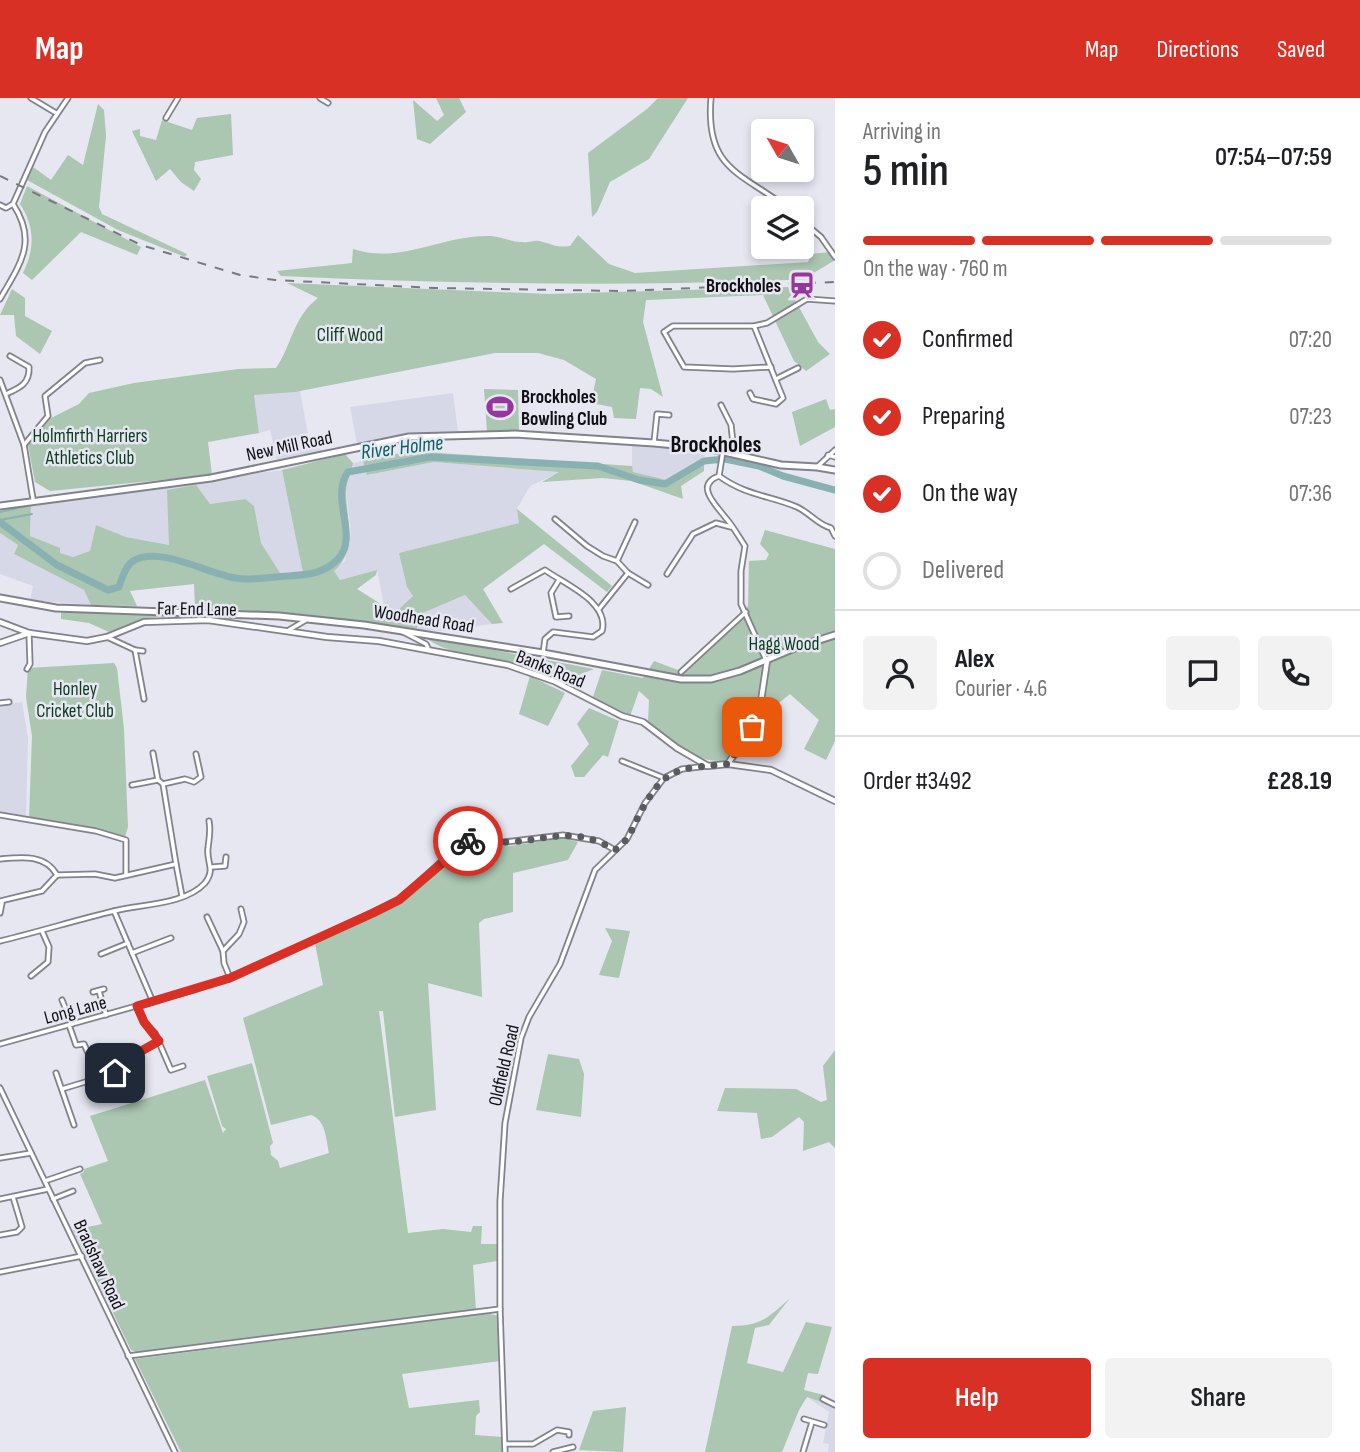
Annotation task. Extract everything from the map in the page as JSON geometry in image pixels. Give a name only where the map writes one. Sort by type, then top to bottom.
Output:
[{"type":"main road","name":"New Mill Road","points":[[0,506],[33,499],[211,478],[409,438],[515,434],[654,443],[722,453],[734,452],[781,465],[835,470]]},
{"type":"main road","name":"Woodhead Road","points":[[0,597],[56,608],[307,618],[544,653],[681,678],[711,678],[767,662],[797,647],[835,635]]},
{"type":"street","points":[[31,98],[56,113]]},
{"type":"street","points":[[0,205],[6,208],[13,204],[56,113],[68,98]]},
{"type":"street","points":[[166,118],[178,98]]},
{"type":"street","points":[[320,98],[328,103]]},
{"type":"street","points":[[710,98],[712,140],[717,153],[746,182],[769,196]]},
{"type":"street","points":[[0,299],[27,248],[23,219],[13,204]]},
{"type":"street","points":[[814,231],[835,257]]},
{"type":"street","points":[[771,367],[684,367],[664,332],[673,326],[754,326],[767,323],[805,300],[835,301]]},
{"type":"street","points":[[750,393],[757,400],[780,403],[783,398],[754,326]]},
{"type":"street","points":[[6,394],[24,385],[29,375],[29,368],[10,356]]},
{"type":"street","points":[[24,445],[48,416],[45,396],[85,363],[100,360]]},
{"type":"street","points":[[776,379],[798,368]]},
{"type":"street","points":[[0,380],[24,445],[33,499]]},
{"type":"street","points":[[721,404],[731,425],[734,452]]},
{"type":"street","points":[[654,443],[657,414],[669,415]]},
{"type":"street","points":[[817,467],[835,450]]},
{"type":"street","points":[[719,476],[722,453]]},
{"type":"street","points":[[828,455],[835,457]]},
{"type":"street","points":[[719,476],[746,492],[800,508],[822,525],[832,526],[835,536]]},
{"type":"street","points":[[719,476],[710,481],[708,497],[745,546],[741,571],[741,604],[767,662],[760,714],[728,764]]},
{"type":"street","points":[[555,519],[587,546],[617,561],[628,573],[648,585]]},
{"type":"street","points":[[617,561],[635,522]]},
{"type":"street","points":[[667,574],[693,534],[716,523],[733,527]]},
{"type":"street","points":[[511,589],[545,570],[569,584],[599,609],[604,624],[602,631],[593,637],[553,632],[545,639],[544,653]]},
{"type":"street","points":[[599,609],[628,573]]},
{"type":"street","points":[[559,580],[551,593],[556,617],[569,616]]},
{"type":"street","points":[[681,672],[746,612]]},
{"type":"street","points":[[289,630],[307,618]]},
{"type":"street","name":"Far End Lane","points":[[29,634],[78,641],[107,637],[144,622],[208,620],[327,637],[368,640]]},
{"type":"street","points":[[0,622],[29,634]]},
{"type":"street","points":[[401,631],[426,644],[428,649]]},
{"type":"street","points":[[0,643],[29,634]]},
{"type":"street","points":[[27,669],[30,660],[29,634]]},
{"type":"street","points":[[107,637],[143,651]]},
{"type":"street","name":"Banks Road","points":[[368,640],[508,665],[554,681],[622,716],[643,722],[677,748],[708,766]]},
{"type":"street","points":[[135,650],[144,699]]},
{"type":"street","points":[[23,660],[30,660]]},
{"type":"street","points":[[0,703],[9,702]]},
{"type":"street","points":[[153,753],[182,896]]},
{"type":"street","points":[[132,785],[185,779],[194,782],[201,777],[196,754]]},
{"type":"street","points":[[622,761],[664,778],[673,772],[728,764],[771,770],[835,801]]},
{"type":"street","name":"Oldfield Road","points":[[505,1452],[500,1309],[503,1144],[519,1045],[528,1017],[560,964],[595,870],[627,839],[645,803],[664,778]]},
{"type":"street","points":[[0,815],[96,831],[126,840],[126,875]]},
{"type":"street","points":[[0,941],[182,896],[200,887],[210,875],[212,867],[208,848],[213,827],[209,821]]},
{"type":"street","name":"Long Lane","points":[[0,1043],[153,1002],[230,978],[399,900],[465,841],[505,842],[563,835],[599,841],[615,850]]},
{"type":"street","points":[[212,867],[229,863],[226,857]]},
{"type":"street","points":[[0,859],[43,860],[57,875]]},
{"type":"street","points":[[0,913],[1,902],[43,891],[57,875],[95,874],[108,878],[176,864]]},
{"type":"street","points":[[223,951],[239,934],[244,922],[241,909]]},
{"type":"street","points":[[114,911],[153,1002]]},
{"type":"street","points":[[207,917],[223,951],[230,978]]},
{"type":"street","points":[[31,976],[48,962],[49,947],[43,931]]},
{"type":"street","points":[[132,953],[171,938]]},
{"type":"street","points":[[101,954],[128,943]]},
{"type":"street","points":[[99,991],[106,1014]]},
{"type":"street","points":[[62,1000],[76,1045],[84,1044],[88,1053]]},
{"type":"street","points":[[137,1006],[144,1022],[159,1041],[171,1070],[183,1066]]},
{"type":"street","points":[[62,1089],[126,1067],[136,1054],[159,1041]]},
{"type":"street","points":[[126,1067],[134,1081]]},
{"type":"street","points":[[56,1073],[74,1125]]},
{"type":"street","points":[[97,1079],[98,1088]]},
{"type":"street","name":"Bradshaw Road","points":[[0,1088],[2,1098],[82,1256],[175,1452]]},
{"type":"street","points":[[0,1158],[31,1153]]},
{"type":"street","points":[[45,1181],[80,1169]]},
{"type":"street","points":[[0,1199],[48,1189]]},
{"type":"street","points":[[53,1199],[73,1191]]},
{"type":"street","points":[[0,1235],[17,1232],[22,1227],[13,1197]]},
{"type":"street","points":[[0,1272],[82,1256]]},
{"type":"street","points":[[128,1356],[500,1309]]},
{"type":"street","points":[[823,1399],[835,1405]]},
{"type":"street","points":[[804,1419],[824,1425]]},
{"type":"street","points":[[803,1452],[812,1422]]},
{"type":"street","points":[[506,1444],[533,1444],[557,1430],[569,1432],[569,1435]]},
{"type":"street","points":[[553,1452],[573,1447]]},
{"type":"shaded area","points":[[300,390],[308,435],[322,451],[277,460],[270,430],[259,433],[254,395]]},
{"type":"shaded area","points":[[453,393],[458,432],[402,435],[357,444],[350,407]]},
{"type":"shaded area","points":[[632,444],[705,451],[704,463],[666,481],[632,472]]},
{"type":"shaded area","points":[[363,461],[368,475],[434,462],[560,472],[530,486],[517,509],[519,523],[400,553],[413,596],[398,610],[384,606],[377,570],[340,580],[333,570],[345,561],[351,532],[346,489],[353,463]]},
{"type":"shaded area","points":[[282,470],[303,573],[280,574],[261,543],[254,506],[244,499],[210,504],[169,534],[169,545],[126,537],[96,525],[90,551],[73,557],[59,553],[30,536],[31,502]]},
{"type":"shaded area","points":[[0,533],[18,545],[14,554],[84,590],[91,605],[30,600],[33,586],[0,574]]},
{"type":"shaded area","points":[[465,595],[492,624],[444,631],[417,630],[418,615]]},
{"type":"shaded area","points":[[22,702],[28,738],[26,817],[0,813],[0,705]]},
{"type":"shaded area","points":[[807,1397],[835,1407],[835,1452],[828,1452],[829,1444],[823,1443],[829,1412]]},
{"type":"green space","points":[[436,98],[459,98],[466,112],[430,144],[417,139],[413,100],[437,121],[444,115]]},
{"type":"green space","points":[[658,98],[688,98],[649,159],[610,182],[597,212],[592,217],[588,153]]},
{"type":"green space","points":[[98,104],[104,110],[106,136],[99,207],[102,214],[187,254],[185,257],[118,230],[27,180],[33,167],[51,180],[68,155],[83,165]]},
{"type":"green space","points":[[231,114],[233,155],[195,162],[194,170],[201,179],[194,191],[181,182],[170,169],[156,181],[132,131],[140,129],[140,136],[156,140],[162,120],[192,130],[197,118]]},
{"type":"green space","points":[[27,186],[141,247],[137,255],[81,232],[32,280],[23,273],[30,255],[32,238],[20,204]]},
{"type":"green space","points":[[578,235],[609,264],[635,273],[808,262],[809,259],[814,259],[814,254],[829,252],[835,260],[812,274],[811,279],[678,283],[414,281],[281,276],[277,271],[352,263],[353,249],[388,253],[474,237],[491,236],[519,242],[537,241],[570,246]]},
{"type":"green space","name":"Cliff Wood","points":[[287,283],[548,294],[788,287],[818,342],[830,354],[806,371],[794,361],[763,295],[646,300],[643,322],[663,397],[651,389],[640,388],[636,419],[614,418],[612,407],[591,403],[596,379],[564,360],[538,353],[495,353],[295,392],[254,395],[259,433],[208,442],[212,475],[50,491],[35,482],[28,445],[51,418],[79,404],[89,393],[134,383],[238,369],[276,368],[298,322],[318,298]]},
{"type":"green space","points":[[12,289],[25,298],[25,316],[52,331],[40,354],[16,336],[14,315],[0,315]]},
{"type":"green space","points":[[484,389],[518,390],[519,431],[487,432]]},
{"type":"green space","points":[[826,399],[830,410],[835,409],[835,427],[800,446],[792,412]]},
{"type":"green space","points":[[410,451],[632,466],[633,472],[666,480],[704,463],[704,471],[681,486],[683,499],[632,481],[602,478],[542,482],[559,472],[434,462],[367,475],[363,461]]},
{"type":"green space","points":[[345,454],[353,463],[346,491],[349,544],[342,562],[334,571],[340,580],[377,570],[376,575],[357,589],[384,606],[398,610],[413,596],[407,587],[399,553],[519,523],[517,509],[612,586],[607,592],[544,544],[483,589],[503,623],[492,624],[465,595],[418,615],[417,630],[286,613],[195,608],[194,584],[130,591],[137,606],[91,605],[84,590],[14,554],[18,545],[0,533],[0,512],[31,502],[30,536],[60,548],[60,553],[73,557],[90,551],[96,525],[126,537],[169,545],[167,490],[196,485],[210,504],[245,499],[254,506],[261,543],[280,573],[303,573],[282,470]]},
{"type":"green space","name":"Hagg Wood","points":[[765,530],[835,549],[835,741],[826,760],[804,749],[819,720],[790,694],[780,702],[758,732],[758,737],[734,762],[706,759],[686,752],[648,721],[649,700],[639,691],[630,716],[593,697],[602,670],[643,678],[654,661],[678,670],[748,606],[749,561],[766,560],[769,554],[760,544]]},
{"type":"green space","points":[[61,611],[160,613],[167,616],[147,618],[109,632],[89,623],[61,619]]},
{"type":"green space","points":[[425,637],[594,669],[561,682],[529,667],[455,651],[439,646]]},
{"type":"green space","name":"Honley Cricket Club","points":[[114,663],[117,668],[124,729],[128,827],[125,837],[98,829],[29,818],[32,736],[26,697],[28,668]]},
{"type":"green space","points":[[530,676],[565,693],[548,726],[519,714]]},
{"type":"green space","points":[[589,708],[619,721],[608,757],[603,755],[584,777],[575,777],[571,766],[589,744],[577,724]]},
{"type":"green space","points":[[563,838],[578,842],[568,860],[513,873],[513,912],[484,919],[479,923],[482,997],[428,983],[436,1110],[395,1117],[383,1011],[379,1011],[408,1233],[443,1229],[471,1232],[473,1226],[482,1226],[481,1244],[497,1244],[497,1261],[473,1265],[476,1310],[141,1354],[131,1350],[73,1230],[102,1224],[80,1174],[84,1169],[108,1161],[90,1116],[205,1080],[223,1133],[226,1129],[222,1126],[207,1076],[252,1063],[273,1143],[270,1146],[271,1155],[278,1161],[280,1168],[329,1153],[326,1136],[316,1117],[311,1115],[271,1125],[243,1018],[323,985],[315,943],[401,903],[448,858],[468,844],[510,846]]},
{"type":"green space","points":[[605,928],[630,931],[619,978],[599,975],[612,941]]},
{"type":"green space","points":[[835,1050],[835,1148],[829,1142],[803,1151],[804,1122],[799,1117],[772,1137],[761,1139],[757,1113],[717,1111],[725,1088],[796,1089],[821,1102],[827,1100],[823,1066]]},
{"type":"green space","points":[[548,1054],[579,1059],[584,1074],[581,1117],[536,1110]]},
{"type":"green space","points":[[790,1298],[769,1325],[755,1328],[747,1363],[783,1372],[806,1322],[832,1327],[818,1374],[808,1373],[804,1390],[824,1395],[835,1407],[807,1397],[782,1452],[705,1452],[732,1326],[751,1324],[764,1319]]},
{"type":"green space","points":[[487,1313],[498,1316],[500,1361],[402,1374],[409,1408],[479,1400],[480,1412],[476,1416],[475,1435],[503,1437],[503,1452],[181,1452],[135,1359]]},
{"type":"green space","points":[[626,1407],[623,1452],[579,1450],[593,1411]]},
{"type":"waterway","name":"River Holme","points":[[0,522],[57,565],[108,590],[119,587],[129,565],[145,557],[170,558],[224,576],[242,579],[321,571],[333,564],[344,550],[346,528],[342,493],[348,472],[430,457],[598,466],[639,480],[665,484],[704,461],[725,459],[759,466],[783,476],[835,490]]},
{"type":"waterway","points":[[0,512],[31,505]]},
{"type":"waterway","points":[[0,520],[32,514]]},
{"type":"railway","points":[[0,176],[141,245],[240,275],[275,280],[434,288],[622,291],[835,282]]},
{"type":"way so far","points":[[468,841],[505,842],[563,835],[599,841],[615,850],[623,845],[645,803],[664,778],[682,769],[728,764],[752,727]]},
{"type":"place","name":"Brockholes","points":[[802,285]]},
{"type":"place","name":"Brockholes Bowling Club","points":[[500,407]]},
{"type":"district","name":"Brockholes","points":[[716,444]]},
{"type":"route","points":[[115,1073],[126,1067],[136,1054],[159,1041],[155,1033],[146,1026],[137,1006],[230,978],[373,913],[399,900],[447,856],[468,841]]},
{"type":"park label","name":"Holmfirth Harriers Athletics Club","points":[[90,446]]}]
